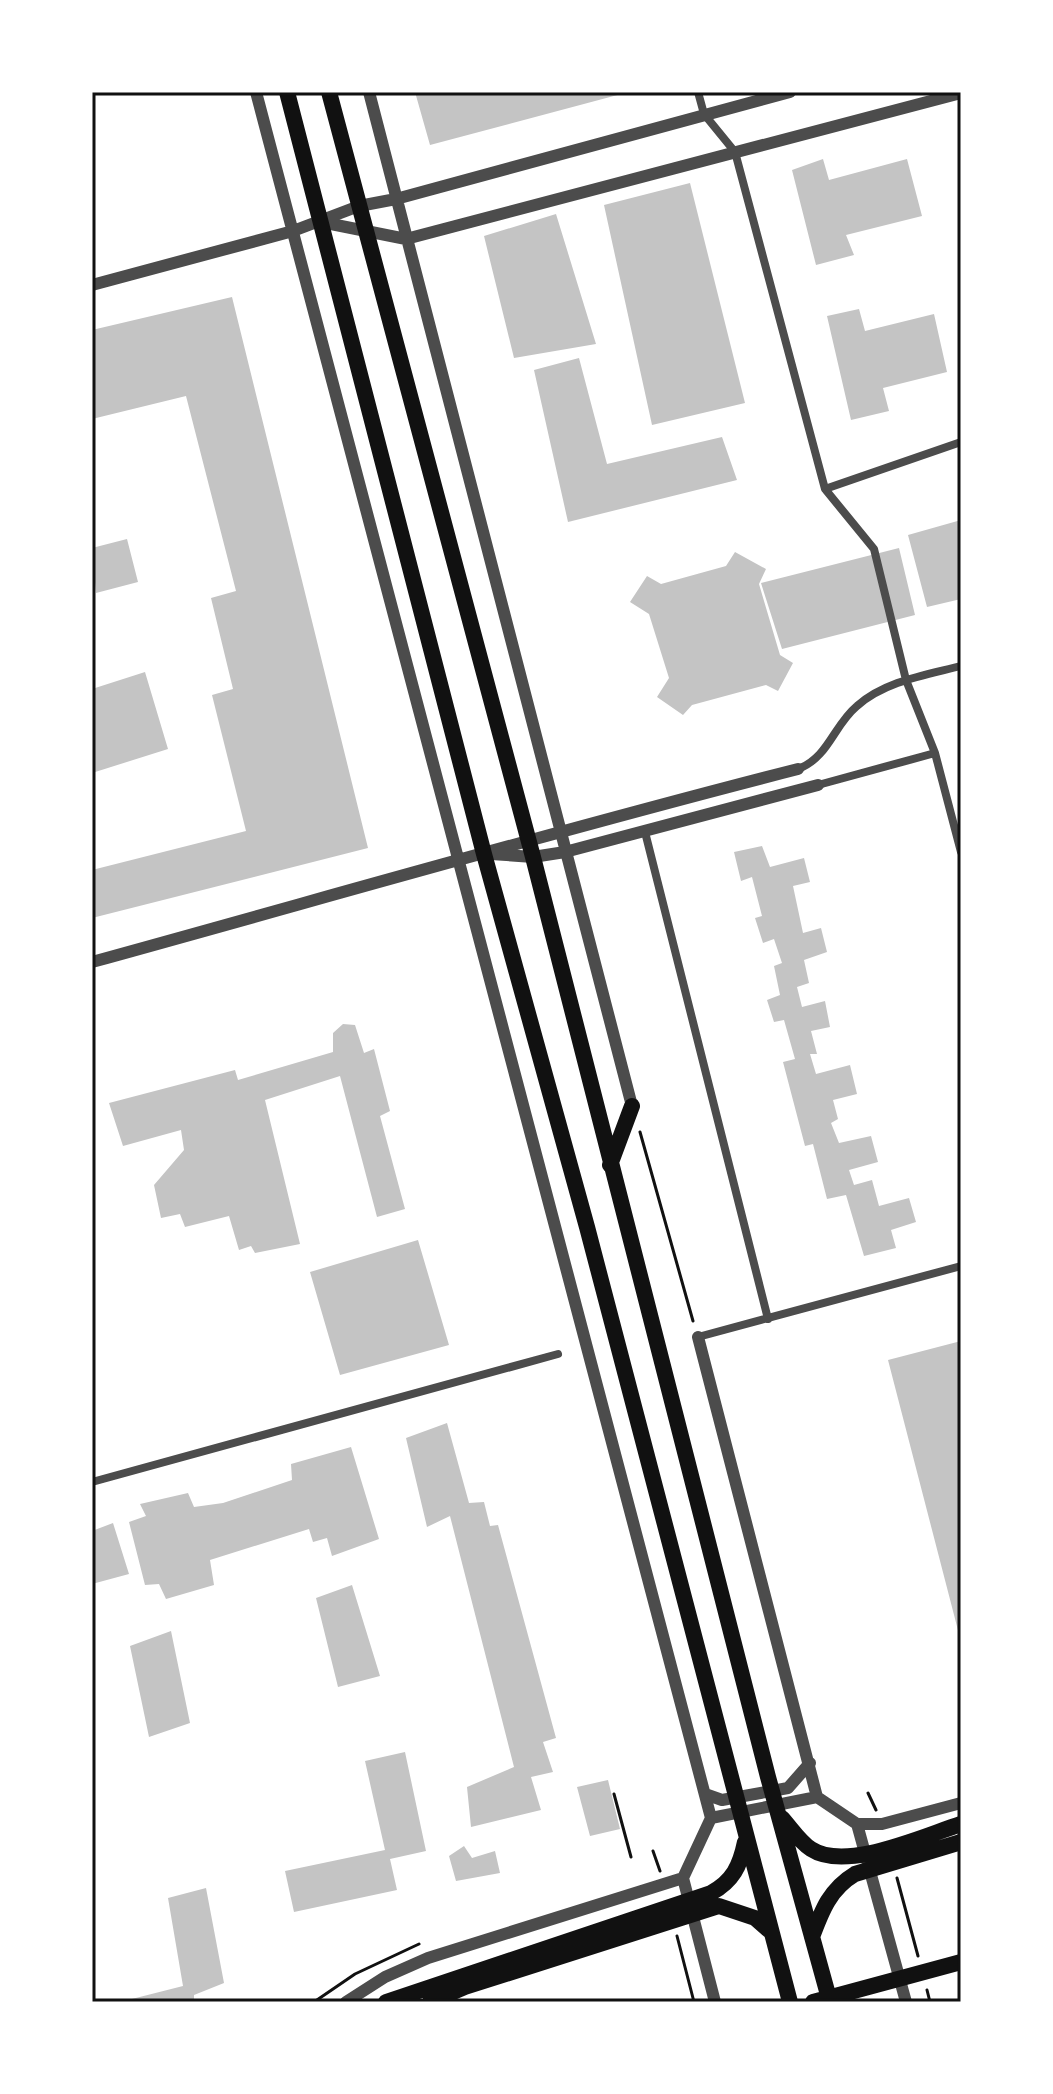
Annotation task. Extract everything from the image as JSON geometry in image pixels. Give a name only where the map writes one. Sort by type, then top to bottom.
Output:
[{"type":"highway","points":[[287,92],[484,854],[587,1227],[790,2002]]},
{"type":"highway","points":[[329,92],[533,857],[778,1813],[830,2002]]},
{"type":"highway","points":[[610,1165],[632,1106]]},
{"type":"highway","points":[[778,1813],[808,1848],[829,1857],[851,1858],[961,1824]]},
{"type":"highway","points":[[430,2002],[461,1981],[711,1893],[723,1886],[737,1871],[746,1837]]},
{"type":"highway","points":[[812,1937],[830,1894],[841,1882],[855,1874],[961,1842]]},
{"type":"highway","points":[[386,2002],[719,1906],[755,1918],[771,1932]]},
{"type":"highway","points":[[813,2002],[961,1962]]},
{"type":"street","points":[[256,92],[711,1818],[683,1878],[715,2002]]},
{"type":"street","points":[[369,92],[632,1106]]},
{"type":"street","points":[[698,92],[704,114],[735,152],[825,489],[874,549],[906,680],[935,753],[961,852]]},
{"type":"street","points":[[92,285],[293,231],[359,206],[396,199],[790,92]]},
{"type":"street","points":[[320,222],[406,239],[961,93]]},
{"type":"street","points":[[825,489],[961,442]]},
{"type":"street","points":[[92,962],[484,854],[527,838],[798,769],[813,763],[823,753],[856,707],[906,680],[961,666]]},
{"type":"street","points":[[484,854],[533,857],[565,852],[935,753]]},
{"type":"street","points":[[645,832],[768,1319]]},
{"type":"street","points":[[961,1266],[698,1337],[817,1797],[857,1824],[882,1824],[961,1803]]},
{"type":"street","points":[[92,1482],[558,1354]]},
{"type":"street","points":[[705,1794],[722,1800],[788,1788],[810,1763]]},
{"type":"street","points":[[711,1818],[817,1797]]},
{"type":"street","points":[[857,1824],[906,2002]]},
{"type":"street","points":[[346,2002],[385,1977],[428,1958],[683,1878]]},
{"type":"path","points":[[632,1106],[698,1337]]},
{"type":"path","points":[[614,1794],[631,1857]]},
{"type":"building","points":[[415,92],[625,92],[625,93],[430,145]]},
{"type":"building","points":[[823,159],[829,180],[907,159],[922,216],[846,235],[854,255],[816,265],[792,170]]},
{"type":"building","points":[[690,183],[745,403],[652,425],[604,205]]},
{"type":"building","points":[[556,214],[596,344],[514,358],[484,236]]},
{"type":"building","points":[[232,297],[368,848],[92,918],[92,870],[246,831],[212,695],[233,689],[211,598],[236,591],[186,396],[92,419],[92,330]]},
{"type":"building","points":[[859,309],[865,331],[934,314],[947,372],[883,388],[889,411],[851,420],[827,316]]},
{"type":"building","points":[[579,358],[607,464],[722,437],[737,480],[568,522],[534,370]]},
{"type":"building","points":[[961,520],[961,599],[927,607],[908,535]]},
{"type":"building","points":[[127,539],[138,582],[96,593],[92,548]]},
{"type":"building","points":[[899,548],[915,615],[782,649],[761,583]]},
{"type":"building","points":[[735,552],[766,569],[759,584],[780,655],[793,663],[778,691],[766,685],[692,705],[683,715],[657,697],[669,678],[649,614],[630,602],[647,576],[661,584],[726,566]]},
{"type":"building","points":[[145,672],[168,749],[92,773],[92,689]]},
{"type":"building","points":[[762,846],[770,867],[804,858],[810,882],[793,886],[803,933],[821,928],[827,952],[804,960],[809,983],[797,987],[802,1007],[825,1001],[830,1027],[811,1031],[817,1054],[810,1054],[816,1074],[850,1065],[857,1094],[833,1100],[838,1119],[831,1123],[839,1143],[871,1136],[878,1162],[849,1170],[854,1185],[872,1180],[879,1206],[909,1198],[916,1222],[891,1230],[896,1248],[864,1256],[846,1195],[827,1199],[813,1144],[805,1146],[783,1062],[795,1059],[784,1020],[774,1022],[767,1000],[780,995],[774,966],[782,963],[774,939],[763,943],[755,918],[762,916],[752,877],[741,881],[734,852]]},
{"type":"building","points":[[343,1024],[355,1025],[364,1053],[374,1049],[390,1111],[380,1116],[405,1209],[377,1217],[340,1076],[265,1100],[300,1244],[255,1253],[251,1246],[239,1250],[229,1216],[185,1227],[180,1214],[161,1218],[154,1185],[184,1150],[181,1130],[123,1146],[109,1103],[235,1070],[238,1080],[333,1052],[333,1033]]},
{"type":"building","points":[[418,1240],[449,1345],[340,1375],[310,1272]]},
{"type":"building","points":[[961,1341],[961,1638],[960,1638],[888,1360]]},
{"type":"building","points":[[447,1423],[469,1503],[484,1502],[490,1526],[498,1525],[556,1738],[543,1742],[553,1772],[531,1777],[541,1810],[471,1827],[467,1787],[514,1767],[450,1516],[427,1527],[406,1438]]},
{"type":"building","points":[[351,1447],[379,1539],[332,1556],[327,1538],[313,1542],[309,1529],[210,1560],[214,1585],[166,1599],[159,1584],[145,1585],[129,1522],[146,1516],[140,1504],[188,1493],[194,1507],[223,1503],[292,1480],[291,1464]]},
{"type":"building","points":[[113,1523],[129,1574],[92,1584],[92,1531]]},
{"type":"building","points":[[352,1585],[380,1676],[338,1687],[316,1598]]},
{"type":"building","points":[[171,1631],[190,1723],[149,1737],[130,1646]]},
{"type":"building","points":[[405,1752],[426,1851],[390,1859],[397,1890],[294,1912],[285,1871],[385,1850],[365,1761]]},
{"type":"building","points":[[608,1780],[620,1829],[590,1836],[577,1787]]},
{"type":"building","points":[[464,1846],[472,1858],[495,1851],[500,1873],[456,1881],[449,1856]]},
{"type":"building","points":[[206,1888],[224,1983],[194,1995],[194,2002],[120,2002],[183,1986],[168,1898]]}]
